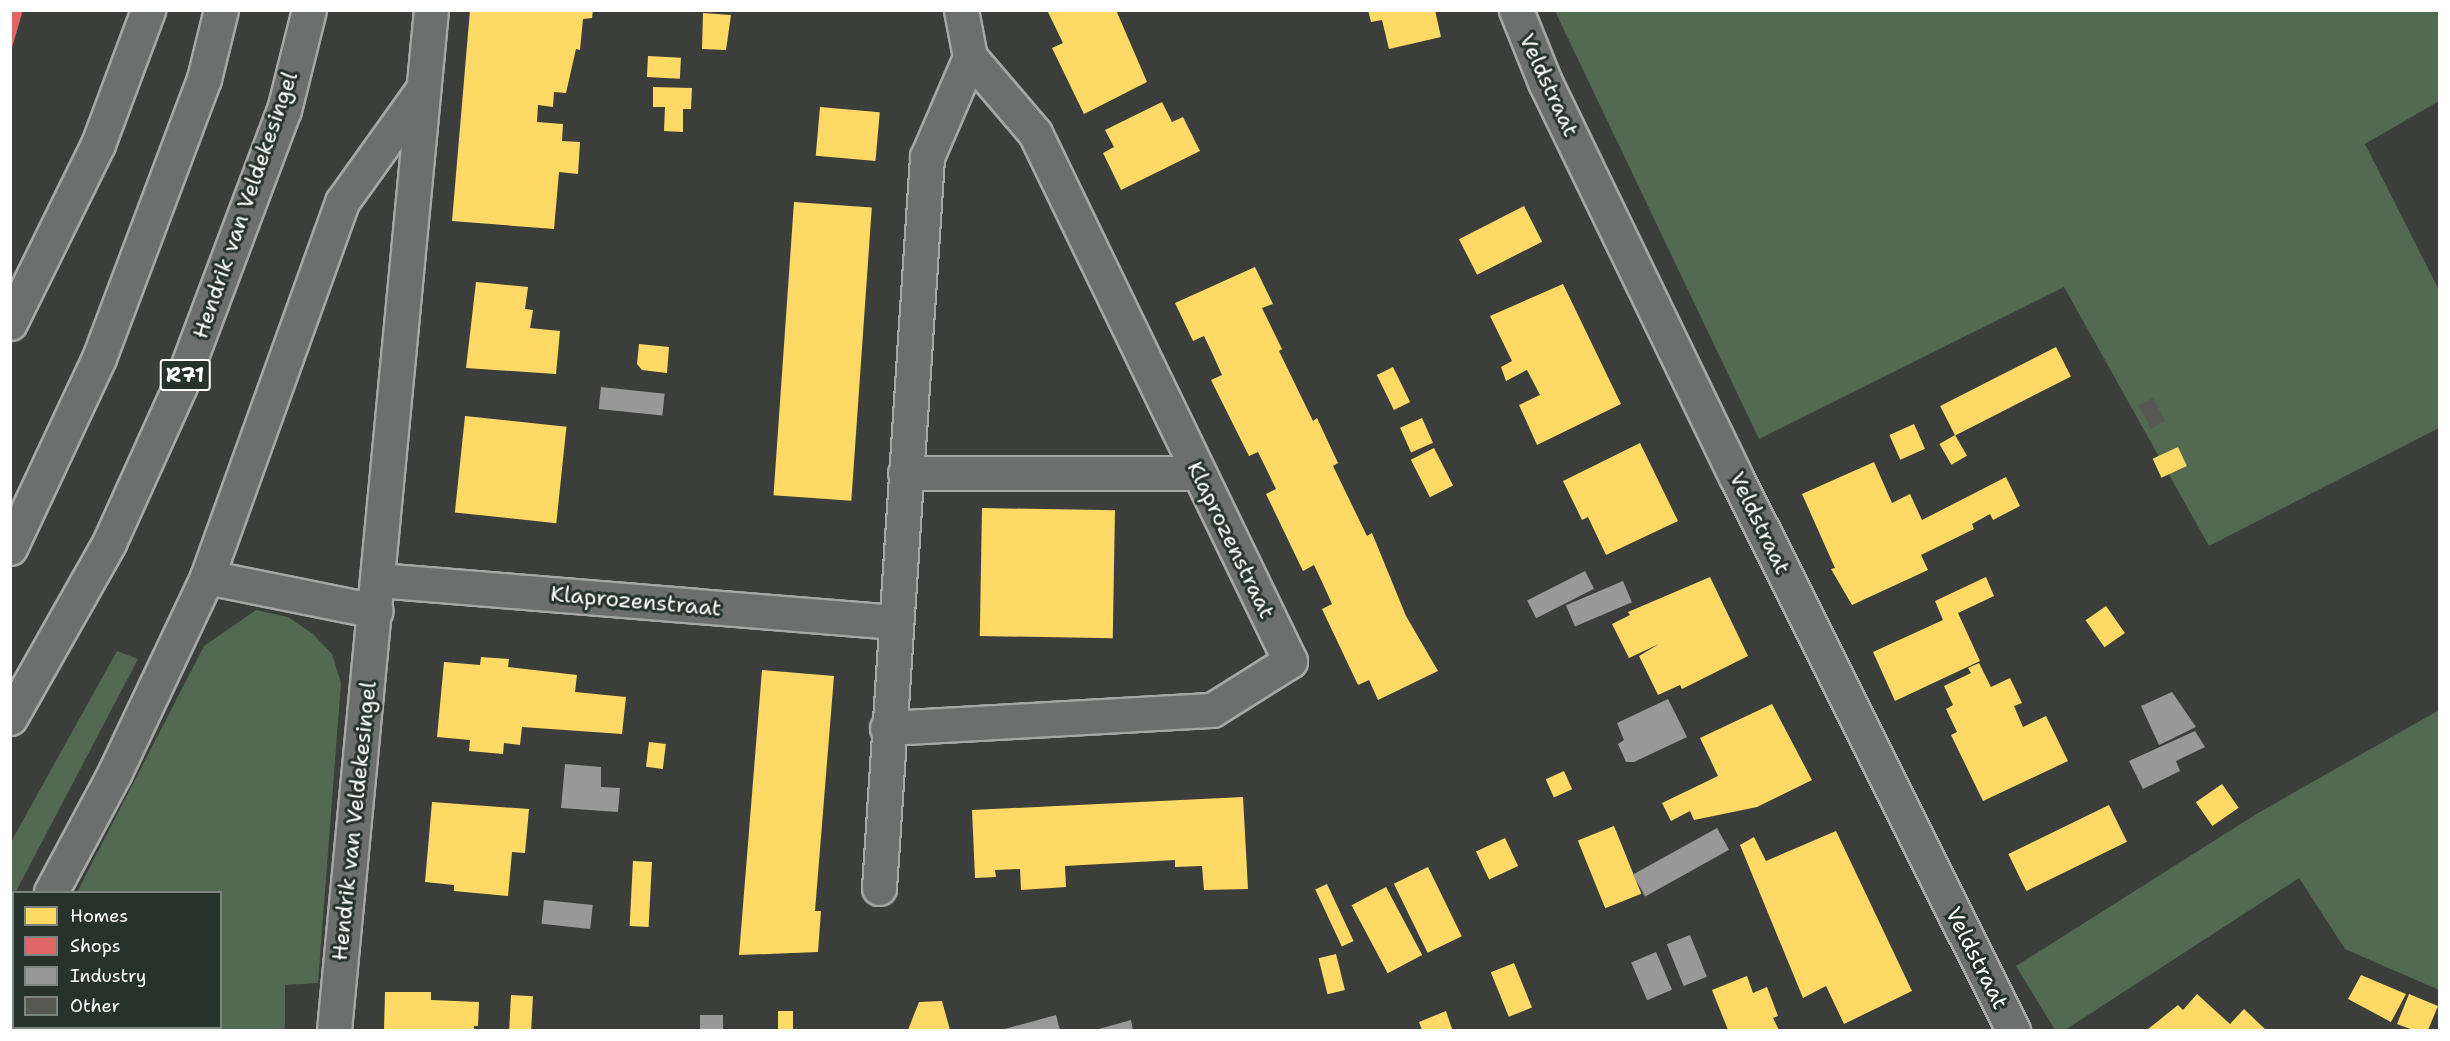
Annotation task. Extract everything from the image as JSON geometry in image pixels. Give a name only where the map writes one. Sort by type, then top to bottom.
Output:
[{"type":"main road","points":[[10,323],[98,144],[148,10]]},
{"type":"main road","points":[[10,548],[99,358],[204,79],[221,10]]},
{"type":"main road","name":"Hendrik van Veldekesingel","points":[[10,718],[109,543],[180,386],[284,110],[309,10]]},
{"type":"main road","name":"Hendrik van Veldekesingel","points":[[334,1030],[431,10]]},
{"type":"main road","name":"Klaprozenstraat","points":[[887,728],[1212,710],[1290,660],[1035,133],[970,57],[961,10]]},
{"type":"main road","name":"Veldstraat","points":[[1516,10],[1545,82],[1735,475],[2013,1030]]},
{"type":"main road","points":[[879,888],[887,728],[927,157],[970,57]]},
{"type":"main road","points":[[52,891],[115,772],[207,577],[342,202],[424,87]]},
{"type":"main road","points":[[905,473],[1199,473]]},
{"type":"main road","points":[[207,577],[377,595]]},
{"type":"main road","name":"Klaprozenstraat","points":[[377,595],[895,622]]},
{"type":"green space","points":[[1555,11],[2439,11],[2439,101],[2365,144],[2439,290],[2439,428],[2209,546],[2064,287],[1759,439]]},
{"type":"green space","points":[[256,610],[288,617],[313,634],[332,654],[341,683],[318,983],[285,985],[285,1030],[11,1030],[12,1019],[12,1029],[222,1029],[222,891],[78,891],[204,646]]},
{"type":"green space","points":[[117,651],[138,659],[16,891],[12,891],[11,901],[11,842]]},
{"type":"green space","points":[[2439,710],[2439,990],[2345,949],[2299,878],[2065,1030],[2055,1030],[2016,966],[2258,813]]},
{"type":"building: Homes","points":[[470,10],[593,10],[592,18],[583,19],[580,50],[576,49],[566,93],[554,92],[553,107],[538,105],[537,122],[563,124],[562,141],[580,142],[578,174],[559,172],[554,229],[452,221]]},
{"type":"building: Homes","points":[[1047,10],[1116,10],[1147,82],[1084,114],[1052,48],[1063,43]]},
{"type":"building: Homes","points":[[1368,10],[1435,10],[1441,37],[1389,49],[1382,20],[1371,22]]},
{"type":"building: Homes","points":[[703,13],[731,15],[726,50],[702,49]]},
{"type":"building: Homes","points":[[648,56],[681,58],[680,79],[647,77]]},
{"type":"building: Homes","points":[[653,87],[692,88],[691,109],[683,109],[683,132],[664,131],[665,107],[653,107]]},
{"type":"building: Homes","points":[[1162,102],[1172,122],[1183,117],[1200,151],[1121,190],[1103,153],[1114,147],[1105,130]]},
{"type":"building: Homes","points":[[820,107],[880,112],[876,161],[816,156]]},
{"type":"building: Homes","points":[[794,202],[872,207],[851,501],[773,495]]},
{"type":"building: Homes","points":[[1524,206],[1542,242],[1477,275],[1459,239]]},
{"type":"building: Homes","points":[[1255,267],[1273,304],[1262,308],[1282,349],[1279,351],[1313,421],[1317,418],[1338,463],[1333,466],[1367,536],[1372,533],[1406,616],[1438,671],[1378,700],[1369,680],[1358,685],[1322,609],[1332,604],[1314,565],[1303,571],[1266,494],[1276,489],[1258,452],[1249,456],[1211,380],[1222,375],[1204,336],[1193,341],[1175,303]]},
{"type":"building: Homes","points":[[476,282],[528,287],[525,309],[533,310],[530,328],[560,331],[556,374],[466,368]]},
{"type":"building: Homes","points":[[1563,284],[1621,404],[1537,445],[1519,405],[1540,395],[1527,370],[1506,381],[1501,367],[1512,361],[1490,316]]},
{"type":"building: Homes","points":[[639,344],[669,347],[667,373],[642,370],[637,364]]},
{"type":"building: Homes","points":[[2056,347],[2071,376],[1955,435],[1940,406]]},
{"type":"building: Homes","points":[[1393,367],[1410,402],[1394,410],[1377,375]]},
{"type":"building: Homes","points":[[465,416],[566,427],[556,523],[455,512]]},
{"type":"building: Homes","points":[[1422,418],[1433,443],[1411,452],[1400,428]]},
{"type":"building: Homes","points":[[1914,424],[1925,449],[1900,460],[1889,435]]},
{"type":"building: Homes","points":[[1955,435],[1967,456],[1951,465],[1939,444]]},
{"type":"building: Homes","points":[[1640,443],[1678,521],[1606,555],[1588,517],[1582,520],[1563,481]]},
{"type":"building: Homes","points":[[2178,447],[2187,466],[2161,478],[2153,459]]},
{"type":"building: Homes","points":[[1434,448],[1453,485],[1430,497],[1411,460]]},
{"type":"building: Homes","points":[[1874,462],[1892,503],[1910,494],[1922,520],[2006,477],[2020,506],[1993,520],[1990,514],[1972,524],[1974,529],[1921,555],[1928,570],[1852,605],[1831,569],[1835,568],[1802,494]]},
{"type":"building: Homes","points":[[982,508],[1115,510],[1113,638],[980,636]]},
{"type":"building: Homes","points":[[1710,577],[1748,656],[1682,689],[1680,685],[1658,695],[1639,656],[1659,644],[1629,658],[1612,624],[1630,615],[1628,612]]},
{"type":"building: Homes","points":[[1986,577],[1994,596],[1958,613],[1980,661],[1895,701],[1873,652],[1943,620],[1935,601]]},
{"type":"building: Homes","points":[[2106,606],[2125,633],[2104,647],[2086,620]]},
{"type":"building: Homes","points":[[481,657],[509,659],[508,667],[577,675],[575,692],[626,697],[622,734],[522,727],[520,745],[504,743],[503,754],[469,751],[470,740],[437,737],[444,662],[480,665]]},
{"type":"building: Homes","points":[[1979,663],[1991,687],[2010,678],[2022,703],[2014,706],[2023,727],[2046,716],[2068,761],[1983,801],[1951,735],[1957,732],[1946,709],[1953,705],[1944,686],[1971,673],[1968,668]]},
{"type":"building: Homes","points":[[762,670],[834,676],[815,911],[821,911],[818,952],[739,955]]},
{"type":"building: Homes","points":[[1772,704],[1812,780],[1757,807],[1694,820],[1690,811],[1671,821],[1662,803],[1718,776],[1700,738]]},
{"type":"building: Homes","points":[[649,742],[666,744],[663,769],[646,767]]},
{"type":"building: Homes","points":[[1564,771],[1572,789],[1554,797],[1546,779]]},
{"type":"building: Homes","points":[[2222,784],[2239,808],[2212,826],[2196,802]]},
{"type":"building: Homes","points":[[1243,797],[1248,889],[1204,890],[1202,866],[1175,867],[1175,860],[1065,866],[1066,887],[1021,890],[1020,869],[995,870],[996,877],[975,878],[972,810]]},
{"type":"building: Homes","points":[[432,802],[529,809],[525,853],[512,852],[508,896],[454,891],[454,885],[425,882]]},
{"type":"building: Homes","points":[[2109,805],[2127,842],[2026,891],[2008,854]]},
{"type":"building: Homes","points":[[1614,826],[1641,894],[1605,908],[1578,841]]},
{"type":"building: Homes","points":[[1836,831],[1912,991],[1844,1024],[1826,986],[1803,998],[1740,845],[1754,837],[1766,861]]},
{"type":"building: Homes","points":[[1505,838],[1518,866],[1489,880],[1476,852]]},
{"type":"building: Homes","points":[[633,861],[652,862],[649,927],[630,926]]},
{"type":"building: Homes","points":[[1428,867],[1462,936],[1428,953],[1394,884]]},
{"type":"building: Homes","points":[[1327,884],[1354,941],[1342,947],[1315,889]]},
{"type":"building: Homes","points":[[1386,887],[1422,955],[1388,973],[1352,905]]},
{"type":"building: Homes","points":[[1336,954],[1345,990],[1327,994],[1319,958]]},
{"type":"building: Homes","points":[[1514,963],[1532,1008],[1509,1017],[1491,972]]},
{"type":"building: Homes","points":[[2361,975],[2406,994],[2391,1022],[2348,999]]},
{"type":"building: Homes","points":[[1747,976],[1753,993],[1767,987],[1778,1016],[1773,1018],[1779,1030],[1728,1030],[1712,990]]},
{"type":"building: Homes","points":[[385,992],[431,992],[431,1000],[479,1002],[478,1026],[474,1026],[474,1030],[384,1030]]},
{"type":"building: Homes","points":[[2197,994],[2230,1024],[2244,1009],[2266,1030],[2147,1030],[2178,1005],[2183,1010]]},
{"type":"building: Homes","points":[[2409,994],[2438,1006],[2428,1030],[2413,1030],[2397,1024]]},
{"type":"building: Homes","points":[[511,995],[533,996],[531,1030],[509,1030]]},
{"type":"building: Homes","points":[[942,1001],[950,1030],[908,1030],[919,1002]]},
{"type":"building: Homes","points":[[778,1011],[793,1011],[793,1030],[778,1030]]},
{"type":"building: Homes","points":[[1446,1011],[1452,1029],[1422,1030],[1419,1022]]},
{"type":"building: Shops","points":[[10,10],[23,10],[11,51],[10,50]]},
{"type":"building: Industry","points":[[601,387],[665,394],[662,416],[599,409]]},
{"type":"building: Industry","points":[[1585,571],[1594,589],[1536,618],[1527,601]]},
{"type":"building: Industry","points":[[1623,581],[1632,602],[1575,626],[1566,605]]},
{"type":"building: Industry","points":[[2172,692],[2196,727],[2159,745],[2141,706]]},
{"type":"building: Industry","points":[[1668,699],[1687,737],[1634,762],[1626,762],[1618,744],[1624,740],[1617,723]]},
{"type":"building: Industry","points":[[2195,731],[2205,747],[2176,761],[2180,771],[2143,789],[2129,761]]},
{"type":"building: Industry","points":[[565,764],[601,767],[601,787],[620,788],[618,812],[561,808]]},
{"type":"building: Industry","points":[[1717,828],[1729,850],[1645,896],[1633,875]]},
{"type":"building: Industry","points":[[544,900],[593,905],[590,929],[541,924]]},
{"type":"building: Industry","points":[[1690,935],[1707,977],[1684,986],[1667,944]]},
{"type":"building: Industry","points":[[1656,952],[1672,990],[1647,1000],[1631,963]]},
{"type":"building: Industry","points":[[700,1015],[723,1015],[723,1030],[700,1030]]},
{"type":"building: Industry","points":[[1056,1015],[1060,1030],[1001,1030]]},
{"type":"building: Industry","points":[[1131,1020],[1133,1030],[1095,1030]]},
{"type":"building: Other","points":[[2153,398],[2165,421],[2151,428],[2139,406]]}]
